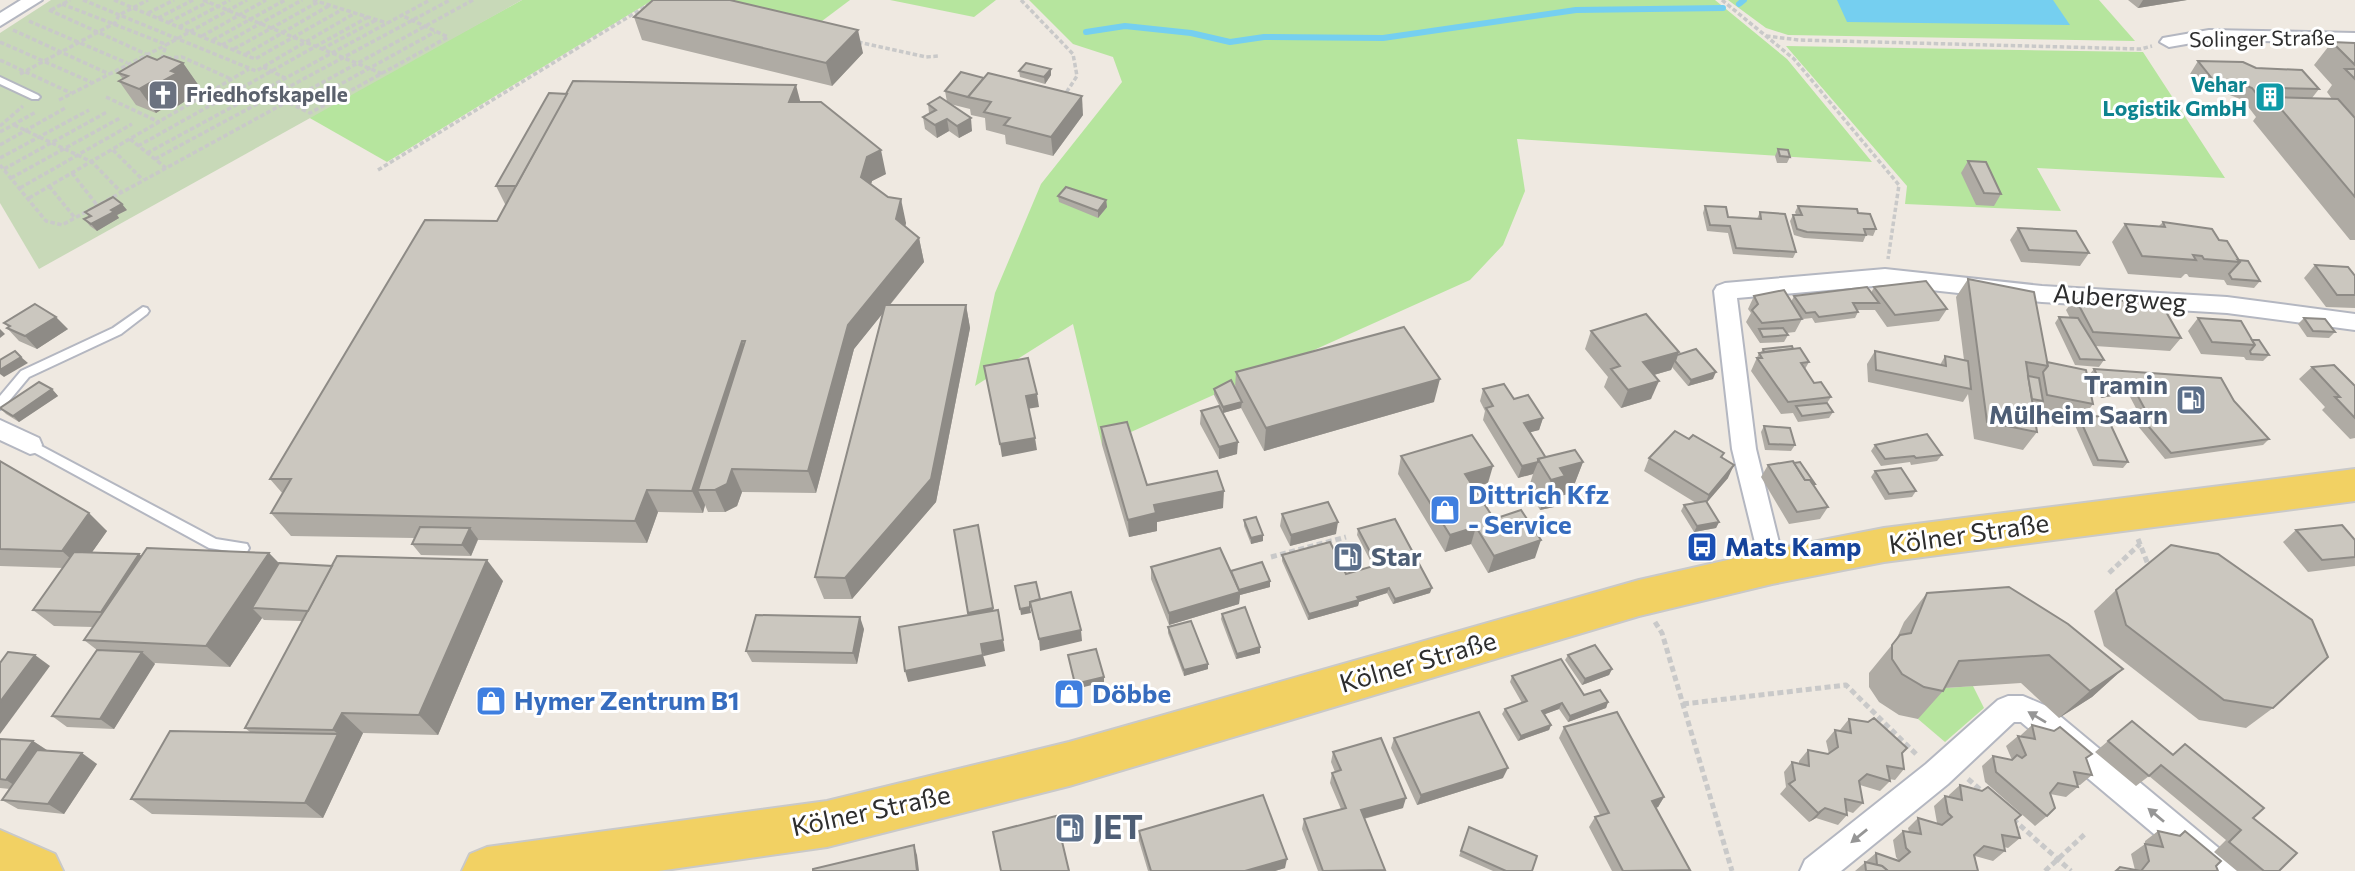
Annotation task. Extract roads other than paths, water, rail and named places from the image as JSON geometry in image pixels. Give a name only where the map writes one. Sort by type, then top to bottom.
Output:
[{"type":"main road","name":"Kölner Straße","points":[[487,871],[827,824],[1069,764],[1639,598],[1773,567],[1897,543],[2355,485]]},
{"type":"main road","points":[[0,854],[38,871]]},
{"type":"street","points":[[6,26],[33,0]]},
{"type":"street","name":"Solinger Straße","points":[[2169,42],[2209,35],[2355,38]]},
{"type":"street","name":"Aubergweg","points":[[1773,567],[1744,449],[1725,291],[1885,277],[2042,294],[2227,305],[2355,322]]},
{"type":"street","points":[[0,429],[30,445]]},
{"type":"street","points":[[1816,871],[1943,768],[2008,709],[2023,709],[2039,716],[2222,871]]},
{"type":"lane","points":[[3,81],[35,97]]},
{"type":"lane","points":[[0,404],[25,374],[117,331],[143,312]]},
{"type":"lane","points":[[30,445],[215,544],[242,548]]},
{"type":"water","points":[[1837,0],[2053,0],[2070,25],[1847,22]]},
{"type":"waterway","points":[[1739,4],[1744,0]]},
{"type":"waterway","points":[[1086,32],[1125,26],[1191,33],[1230,42],[1264,37],[1383,38],[1576,10],[1723,8]]},
{"type":"place","name":"Friedhofskapelle","points":[[163,95]]},
{"type":"place","name":"Vehar Logistik GmbH","points":[[2270,97]]},
{"type":"place","name":"Tramin Mülheim Saarn","points":[[2191,400]]},
{"type":"place","name":"Dittrich Kfz - Service","points":[[1445,510]]},
{"type":"place","name":"Mats Kamp","points":[[1702,547]]},
{"type":"place","name":"Star","points":[[1348,557]]},
{"type":"place","name":"Döbbe","points":[[1069,694]]},
{"type":"place","name":"Hymer Zentrum B1","points":[[491,701]]},
{"type":"place","name":"JET","points":[[1070,828]]}]
